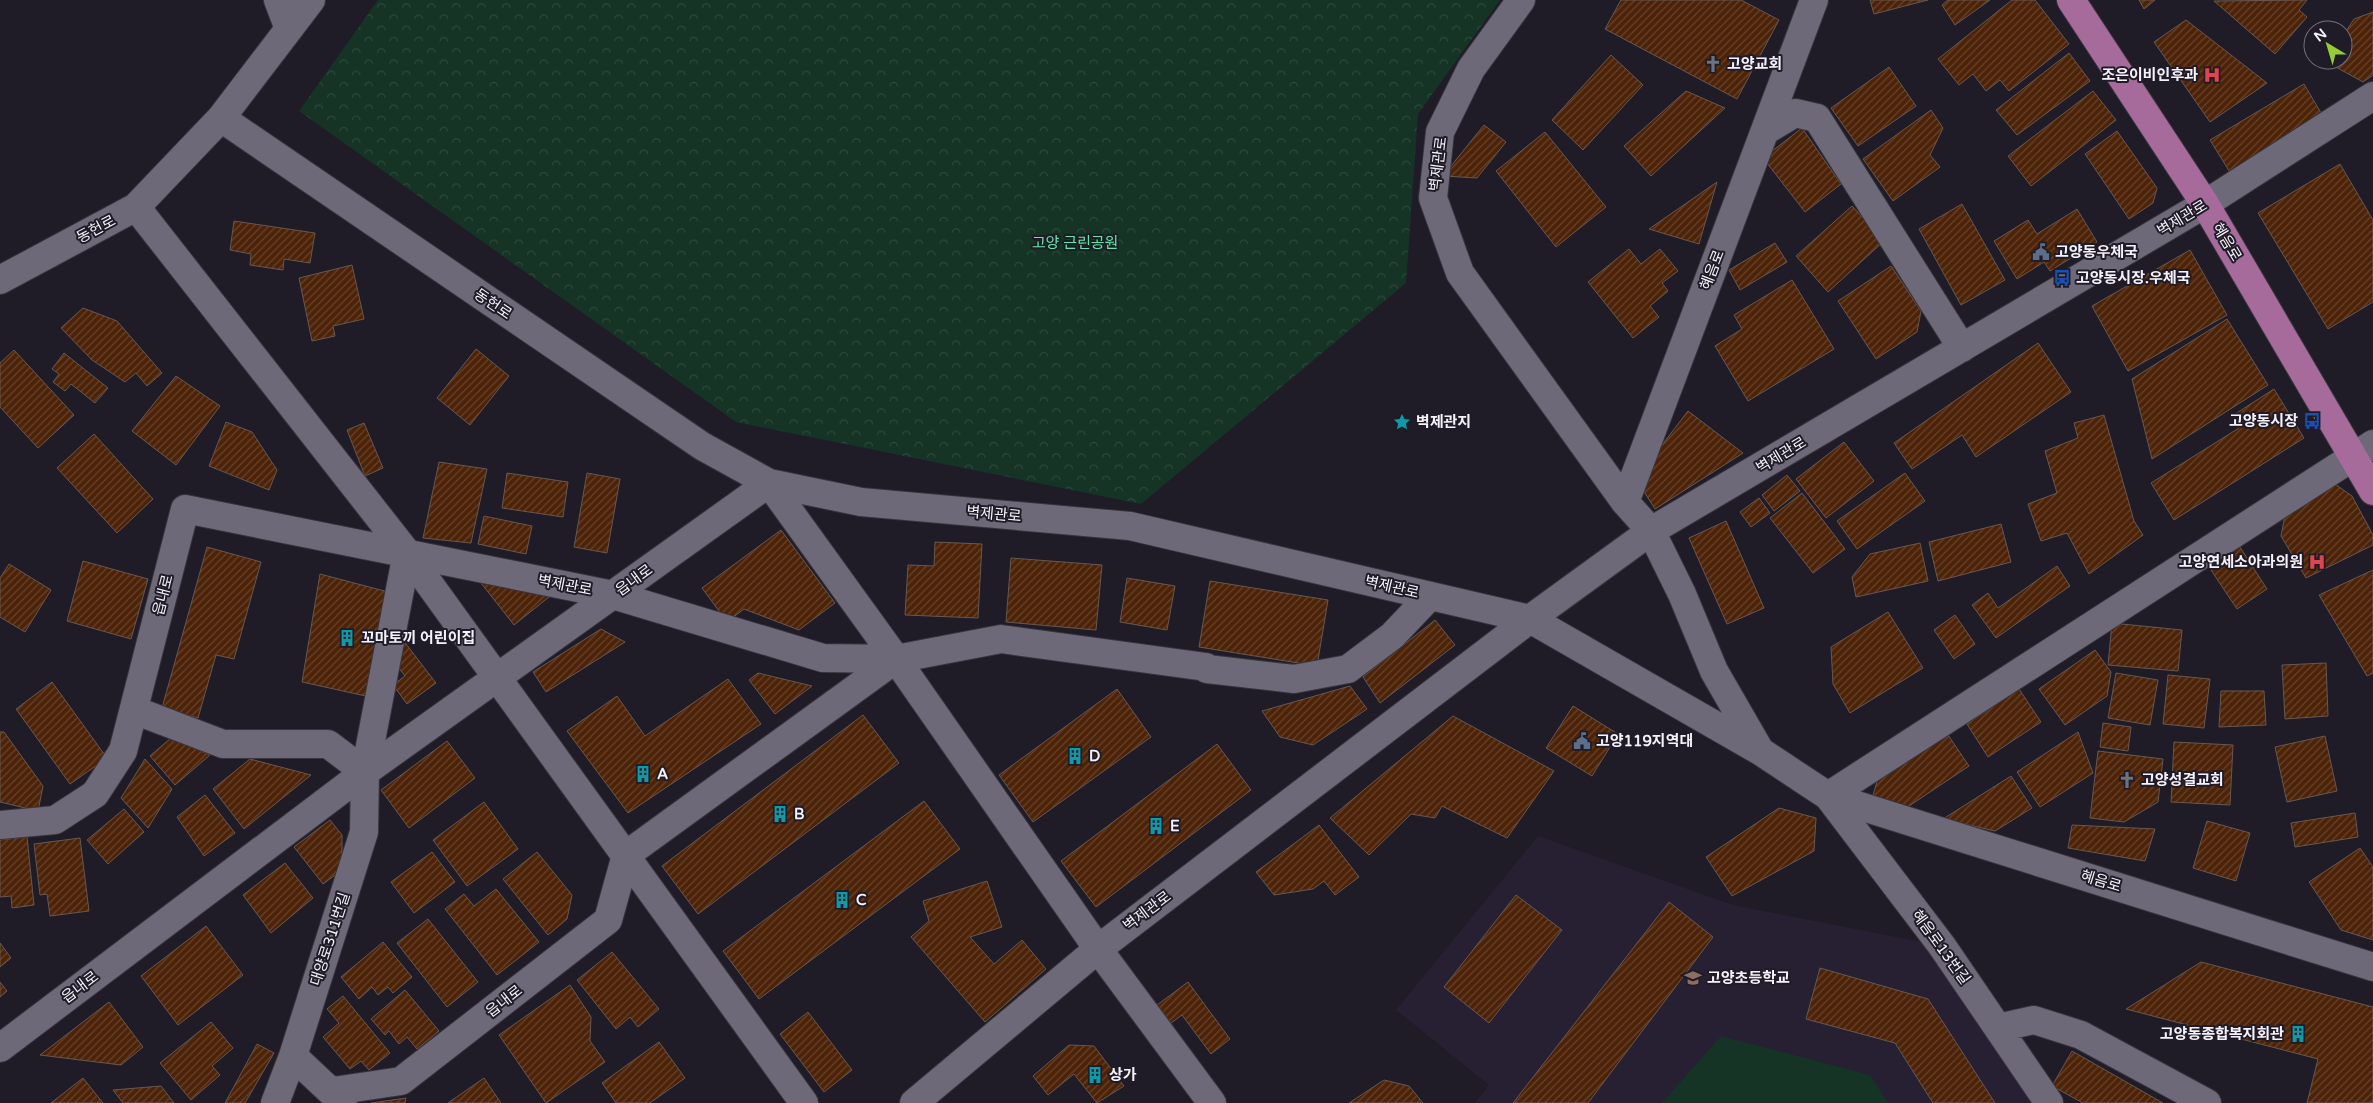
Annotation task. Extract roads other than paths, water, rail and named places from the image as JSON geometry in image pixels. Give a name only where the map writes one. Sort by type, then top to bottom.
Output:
[{"type":"main road","name":"혜음로","points":[[2071,0],[2363,450],[2373,491]]},
{"type":"street","points":[[278,0],[289,29]]},
{"type":"street","name":"동헌로","points":[[0,280],[136,207],[222,118],[311,0]]},
{"type":"street","name":"벽제관로","points":[[1521,0],[1471,69],[1440,132],[1433,198],[1460,273],[1625,502]]},
{"type":"street","name":"혜음로","points":[[1625,502],[1814,0]]},
{"type":"street","name":"벽제관로","points":[[914,1103],[1098,949],[1530,619],[1651,531],[2205,204],[2373,96]]},
{"type":"street","points":[[1764,131],[1795,113],[1817,118],[1962,348]]},
{"type":"street","name":"동헌로","points":[[222,118],[702,446],[769,483]]},
{"type":"street","points":[[136,207],[408,553],[804,1103]]},
{"type":"street","points":[[1828,796],[2363,450]]},
{"type":"street","points":[[769,483],[896,659],[1098,949],[1212,1103]]},
{"type":"street","name":"벽제관로","points":[[769,483],[861,502],[1130,526],[1530,619],[1760,750],[1828,796]]},
{"type":"street","name":"읍내로","points":[[0,1048],[365,772],[769,483]]},
{"type":"street","points":[[1625,502],[1651,531],[1682,594],[1714,671],[1760,750]]},
{"type":"street","name":"읍내로","points":[[0,825],[55,820],[95,794],[123,751],[185,508],[408,553]]},
{"type":"street","name":"벽제관로","points":[[408,553],[613,594],[823,658],[896,659],[1001,639],[1206,667],[1207,670],[1294,679],[1348,669],[1392,636],[1430,596]]},
{"type":"street","name":"대양로311번길","points":[[275,1103],[293,1056],[364,832],[365,772],[408,553]]},
{"type":"street","points":[[626,856],[896,659]]},
{"type":"street","points":[[134,710],[223,744],[328,744],[365,772]]},
{"type":"street","name":"혜음로","points":[[1828,796],[2373,966]]},
{"type":"street","name":"혜음로13번길","points":[[1828,796],[1942,946],[2049,1103]]},
{"type":"street","name":"읍내로","points":[[338,1097],[401,1081],[608,920],[626,856]]},
{"type":"street","points":[[1998,1028],[2034,1020],[2081,1034],[2207,1103]]},
{"type":"street","points":[[293,1056],[338,1097]]},
{"type":"place","name":"고양교회","points":[[1713,64]]},
{"type":"place","name":"조은이비인후과","points":[[2212,75]]},
{"type":"place","name":"고양동우체국","points":[[2041,252]]},
{"type":"place","name":"고양동시장.우체국","points":[[2062,278]]},
{"type":"place","name":"고양동시장","points":[[2312,421]]},
{"type":"place","name":"벽제관지","points":[[1402,422]]},
{"type":"place","name":"고양연세소아과의원","points":[[2317,562]]},
{"type":"place","name":"꼬마토끼 어린이집","points":[[347,638]]},
{"type":"place","name":"고양119지역대","points":[[1582,741]]},
{"type":"place","name":"D","points":[[1075,756]]},
{"type":"place","name":"A","points":[[643,774]]},
{"type":"place","name":"고양성결교회","points":[[2127,780]]},
{"type":"place","name":"B","points":[[780,814]]},
{"type":"place","name":"E","points":[[1156,826]]},
{"type":"place","name":"C","points":[[842,900]]},
{"type":"place","name":"고양초등학교","points":[[1693,978]]},
{"type":"place","name":"고양동종합복지회관","points":[[2298,1034]]},
{"type":"place","name":"상가","points":[[1095,1075]]},
{"type":"park label","name":"고양 근린공원","points":[[1075,243]]}]
